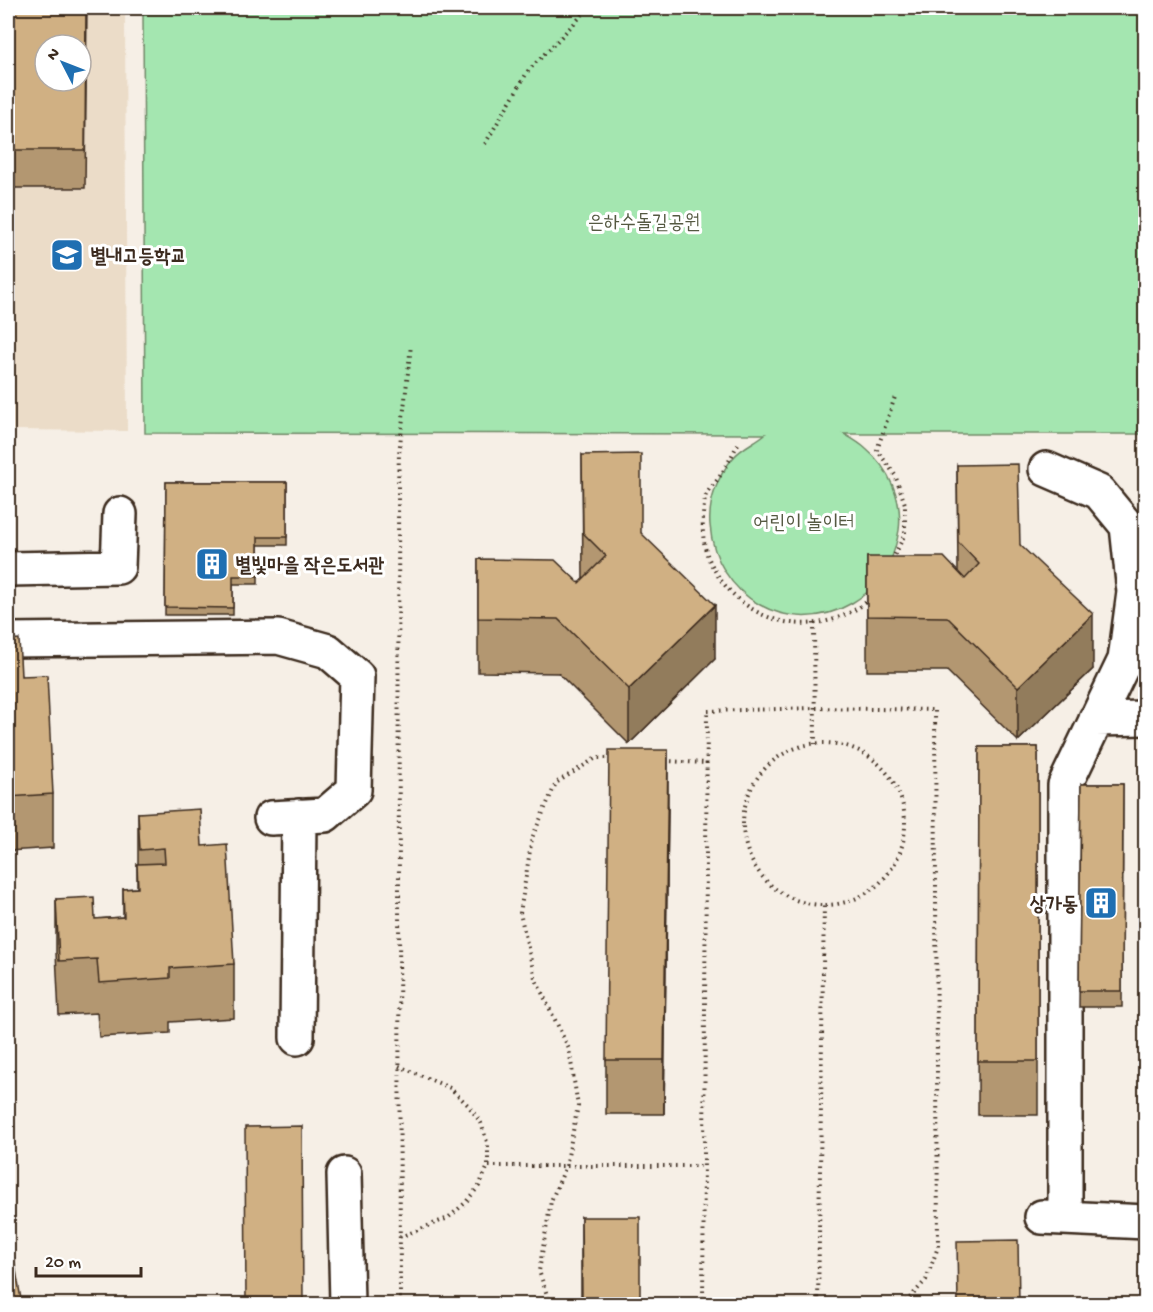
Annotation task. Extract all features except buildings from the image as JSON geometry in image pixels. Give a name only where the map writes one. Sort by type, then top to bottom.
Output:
[{"type":"lane","points":[[1046,469],[1099,492],[1127,526],[1134,592],[1125,660],[1065,784],[1053,1218],[1146,1222]]},
{"type":"lane","points":[[8,569],[118,567],[120,514]]},
{"type":"lane","points":[[8,640],[278,637],[328,651],[357,676],[354,790],[325,815],[285,817],[297,1038]]},
{"type":"lane","points":[[1096,719],[1146,718]]},
{"type":"lane","points":[[344,1174],[347,1305]]},
{"type":"path","points":[[485,144],[528,71],[589,8]]},
{"type":"path","points":[[400,1305],[398,486],[399,454],[411,345]]},
{"type":"path","points":[[888,566],[905,534],[905,504],[895,476],[877,450],[896,394]]},
{"type":"path","points":[[738,444],[721,476],[706,495],[702,525],[707,555],[721,582],[742,604],[769,618],[799,624],[830,621],[858,609],[873,596]]},
{"type":"path","points":[[814,622],[816,744]]},
{"type":"path","points":[[703,1305],[707,711],[815,708],[935,710],[938,1246],[926,1280],[907,1301],[900,1305]]},
{"type":"path","points":[[822,742],[849,746],[873,758],[891,777],[903,802],[905,829],[899,855],[885,878],[864,894],[839,903],[812,904],[786,896],[765,880],[750,858],[743,832],[744,805],[755,780],[773,760],[796,747],[816,744],[822,742]]},
{"type":"path","points":[[550,1305],[539,1271],[551,1202],[566,1166],[578,1106],[568,1049],[535,978],[520,913],[532,838],[556,783],[596,758],[618,759]]},
{"type":"path","points":[[662,760],[706,762]]},
{"type":"path","points":[[818,1305],[824,904]]},
{"type":"path","points":[[399,1066],[450,1089],[468,1105],[481,1123],[488,1145],[488,1166],[479,1186],[465,1203],[448,1218],[400,1237]]},
{"type":"path","points":[[488,1166],[704,1166]]},
{"type":"shaded area","name":"별내고등학교","points":[[8,8],[125,8],[127,431],[8,430]]},
{"type":"green space","name":"은하수돌길공원","points":[[143,8],[1145,8],[1145,434],[844,434],[874,457],[888,475],[899,507],[899,530],[886,570],[873,586],[852,603],[828,613],[804,616],[781,613],[759,604],[741,591],[725,572],[715,550],[710,516],[712,498],[719,481],[737,454],[765,434],[145,433]]},
{"type":"place","name":"별내고등학교","points":[[67,255]]},
{"type":"place","name":"별빛마을 작은도서관","points":[[212,564]]},
{"type":"place","name":"상가동","points":[[1101,903]]},
{"type":"park label","name":"어린이 놀이터","points":[[804,521]]}]
